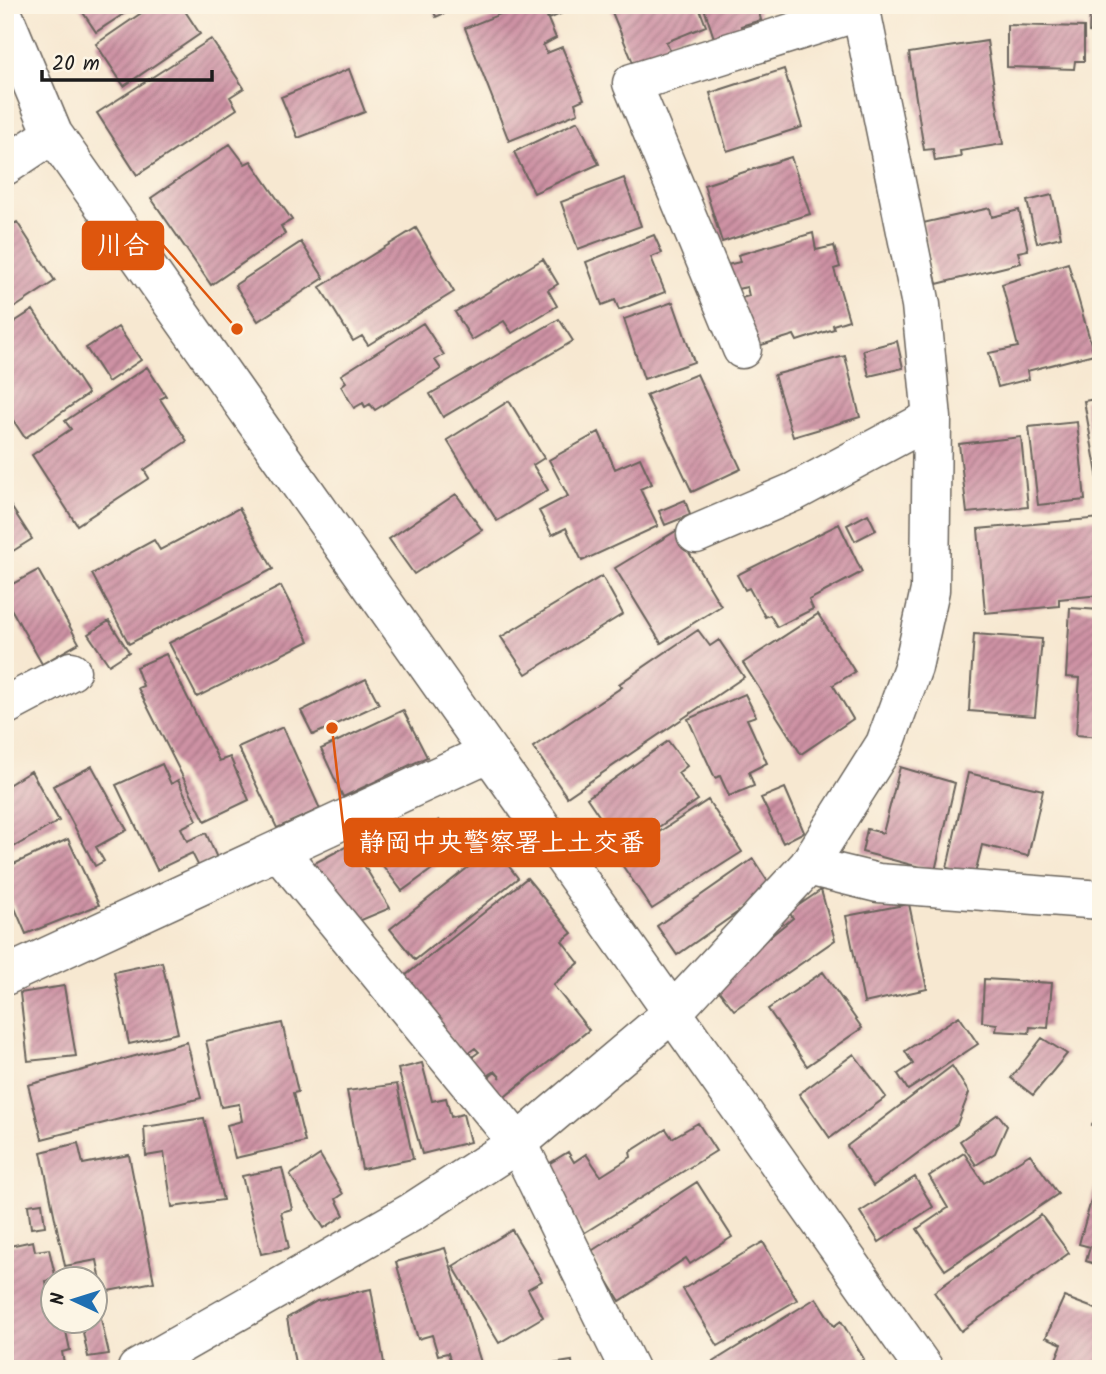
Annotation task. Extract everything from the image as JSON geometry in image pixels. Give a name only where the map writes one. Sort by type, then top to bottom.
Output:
[{"type":"street","points":[[137,1369],[412,1212],[519,1143],[672,1013],[808,866],[885,744],[913,667],[930,590],[932,418],[921,305],[861,8],[632,83],[742,349]]},
{"type":"street","points":[[5,19],[53,134],[924,1369]]},
{"type":"street","points":[[5,166],[53,134]]},
{"type":"street","points":[[696,534],[794,492],[932,418]]},
{"type":"street","points":[[5,706],[71,671]]},
{"type":"street","points":[[5,976],[488,753]]},
{"type":"street","points":[[278,850],[519,1143],[629,1369]]},
{"type":"street","points":[[808,866],[878,883],[1101,900]]},
{"type":"building","points":[[78,5],[137,5],[96,32]]},
{"type":"building","points":[[153,5],[181,5],[200,34],[124,86],[96,44]]},
{"type":"building","points":[[431,5],[462,5],[436,17]]},
{"type":"building","points":[[523,5],[542,5],[556,38],[543,45],[547,53],[562,47],[584,99],[575,103],[578,113],[509,141],[465,28]]},
{"type":"building","points":[[545,5],[580,5],[549,19]]},
{"type":"building","points":[[609,5],[698,5],[706,26],[666,42],[672,55],[636,70]]},
{"type":"building","points":[[703,5],[757,5],[761,20],[741,26],[742,30],[714,38]]},
{"type":"building","points":[[1090,11],[1101,12],[1101,39],[1098,33],[1089,32]]},
{"type":"building","points":[[1007,25],[1084,27],[1084,61],[1075,61],[1074,69],[1007,67]]},
{"type":"building","points":[[211,39],[244,88],[230,97],[237,109],[137,175],[97,113]]},
{"type":"building","points":[[987,41],[1003,144],[960,151],[961,157],[935,161],[933,149],[924,150],[909,53]]},
{"type":"building","points":[[349,69],[365,112],[298,138],[281,97]]},
{"type":"building","points":[[784,69],[802,127],[727,151],[710,93]]},
{"type":"building","points":[[578,121],[599,164],[534,193],[514,152]]},
{"type":"building","points":[[230,144],[245,164],[251,161],[292,220],[281,226],[285,234],[211,285],[151,198]]},
{"type":"building","points":[[791,157],[810,214],[722,242],[704,185]]},
{"type":"building","points":[[624,178],[641,226],[578,249],[561,202]]},
{"type":"building","points":[[1052,195],[1061,237],[1037,243],[1027,201]]},
{"type":"building","points":[[990,208],[992,217],[1019,210],[1028,250],[1018,252],[1021,263],[937,284],[923,223]]},
{"type":"building","points":[[17,222],[55,281],[5,314],[5,229]]},
{"type":"building","points":[[416,228],[454,292],[368,345],[362,336],[353,341],[320,287]]},
{"type":"building","points":[[813,233],[816,250],[834,246],[840,267],[834,269],[849,320],[833,325],[834,329],[797,341],[794,335],[755,347],[741,298],[749,296],[747,287],[737,289],[727,265],[740,262],[738,255]]},
{"type":"building","points":[[654,235],[662,253],[651,257],[665,292],[619,310],[615,300],[602,305],[586,262]]},
{"type":"building","points":[[301,242],[324,278],[258,321],[235,285]]},
{"type":"building","points":[[543,259],[558,284],[548,290],[557,306],[512,333],[504,321],[472,340],[455,312]]},
{"type":"building","points":[[1068,263],[1094,354],[1027,371],[1029,379],[998,387],[989,353],[1018,347],[1002,284]]},
{"type":"building","points":[[673,302],[694,362],[644,379],[624,319]]},
{"type":"building","points":[[33,310],[88,394],[25,438],[5,408],[5,328]]},
{"type":"building","points":[[559,319],[573,341],[443,417],[430,394]]},
{"type":"building","points":[[423,323],[444,355],[435,360],[441,369],[375,410],[370,404],[365,407],[363,403],[354,408],[341,386],[346,382],[341,375]]},
{"type":"building","points":[[118,327],[141,360],[108,382],[86,348]]},
{"type":"building","points":[[897,341],[903,368],[869,376],[863,350]]},
{"type":"building","points":[[845,356],[860,417],[793,437],[774,375]]},
{"type":"building","points":[[147,367],[166,396],[160,399],[187,441],[144,470],[149,478],[77,525],[32,455],[71,429],[65,421]]},
{"type":"building","points":[[697,374],[741,469],[692,492],[646,395]]},
{"type":"building","points":[[1101,398],[1101,485],[1099,485],[1084,401]]},
{"type":"building","points":[[509,401],[544,458],[533,465],[548,490],[497,521],[447,440]]},
{"type":"building","points":[[1077,422],[1085,500],[1038,505],[1029,427]]},
{"type":"building","points":[[599,432],[615,469],[640,458],[652,484],[640,489],[658,526],[582,561],[566,528],[552,535],[539,511],[568,496],[549,460]]},
{"type":"building","points":[[1021,437],[1028,507],[967,513],[959,444]]},
{"type":"building","points":[[456,494],[482,530],[414,574],[389,539]]},
{"type":"building","points":[[5,497],[32,539],[5,556]]},
{"type":"building","points":[[685,500],[690,515],[665,525],[659,511]]},
{"type":"building","points":[[239,508],[273,569],[129,644],[92,574],[154,540],[160,550]]},
{"type":"building","points":[[868,514],[876,530],[855,541],[847,525]]},
{"type":"building","points":[[1101,518],[1101,595],[1059,599],[1059,606],[985,613],[978,529]]},
{"type":"building","points":[[839,524],[862,572],[809,600],[813,609],[777,627],[770,615],[765,617],[749,588],[745,590],[737,575]]},
{"type":"building","points":[[676,531],[721,606],[661,643],[615,568]]},
{"type":"building","points":[[38,570],[79,643],[42,664],[5,598],[5,588]]},
{"type":"building","points":[[602,576],[623,614],[526,674],[501,637]]},
{"type":"building","points":[[281,586],[309,641],[197,697],[169,643]]},
{"type":"building","points":[[1070,608],[1101,610],[1101,737],[1076,735],[1080,678],[1066,677]]},
{"type":"building","points":[[818,614],[855,672],[833,685],[853,719],[801,754],[743,663]]},
{"type":"building","points":[[109,621],[129,652],[109,665],[88,634]]},
{"type":"building","points":[[698,630],[710,646],[719,640],[744,677],[567,797],[533,747],[622,687],[619,684]]},
{"type":"building","points":[[974,634],[1042,639],[1035,716],[969,711]]},
{"type":"building","points":[[166,654],[219,761],[230,757],[249,800],[205,821],[138,688],[143,686],[136,667]]},
{"type":"building","points":[[366,679],[379,704],[313,735],[301,711]]},
{"type":"building","points":[[745,694],[756,716],[747,719],[767,763],[749,772],[754,786],[729,796],[720,776],[715,778],[688,719]]},
{"type":"building","points":[[403,710],[427,757],[343,797],[321,749]]},
{"type":"building","points":[[283,727],[320,809],[277,828],[238,747]]},
{"type":"building","points":[[668,741],[687,766],[678,773],[698,800],[615,857],[596,829],[604,823],[587,798]]},
{"type":"building","points":[[162,764],[171,784],[178,780],[197,820],[181,828],[187,841],[206,833],[217,858],[199,867],[192,853],[157,870],[116,785]]},
{"type":"building","points":[[92,766],[127,830],[96,847],[104,861],[95,866],[53,786]]},
{"type":"building","points":[[900,767],[955,783],[935,871],[862,852],[867,829],[883,833]]},
{"type":"building","points":[[31,771],[59,821],[5,852],[5,787]]},
{"type":"building","points":[[968,773],[1043,790],[1028,856],[982,845],[975,874],[947,868]]},
{"type":"building","points":[[785,788],[804,832],[783,843],[761,798]]},
{"type":"building","points":[[708,800],[742,852],[652,909],[618,859]]},
{"type":"building","points":[[439,820],[461,848],[402,891],[371,850],[393,833],[398,838],[414,826],[420,834]]},
{"type":"building","points":[[68,839],[99,905],[26,934],[5,885],[5,868]]},
{"type":"building","points":[[351,844],[390,908],[347,926],[311,865]]},
{"type":"building","points":[[494,847],[518,878],[415,960],[390,929]]},
{"type":"building","points":[[753,859],[770,885],[758,898],[677,955],[657,926]]},
{"type":"building","points":[[527,878],[572,933],[562,941],[579,963],[553,985],[589,1030],[497,1103],[481,1084],[495,1072],[501,1078],[495,1071],[483,1079],[468,1060],[479,1052],[475,1048],[464,1056],[400,980]]},
{"type":"building","points":[[821,890],[835,940],[734,1010],[713,983],[793,918],[789,912]]},
{"type":"building","points":[[909,904],[927,989],[864,1003],[846,916]]},
{"type":"building","points":[[162,962],[178,1033],[129,1044],[114,972]]},
{"type":"building","points":[[823,972],[862,1028],[807,1066],[768,1009]]},
{"type":"building","points":[[984,979],[1052,983],[1048,1028],[1030,1027],[1029,1033],[996,1031],[997,1024],[982,1022]]},
{"type":"building","points":[[64,986],[76,1056],[28,1061],[20,993]]},
{"type":"building","points":[[959,1016],[978,1044],[908,1090],[898,1074],[913,1064],[905,1051]]},
{"type":"building","points":[[282,1023],[298,1092],[293,1093],[305,1142],[235,1158],[227,1125],[242,1121],[239,1104],[221,1107],[206,1041]]},
{"type":"building","points":[[1042,1038],[1067,1054],[1033,1095],[1011,1078]]},
{"type":"building","points":[[187,1042],[201,1098],[42,1139],[28,1085]]},
{"type":"building","points":[[854,1054],[886,1097],[830,1138],[799,1094]]},
{"type":"building","points":[[422,1063],[432,1101],[446,1098],[451,1117],[463,1114],[470,1142],[422,1154],[398,1069]]},
{"type":"building","points":[[952,1066],[969,1093],[957,1124],[873,1186],[847,1146]]},
{"type":"building","points":[[397,1084],[413,1159],[362,1169],[347,1091]]},
{"type":"building","points":[[1101,1112],[1101,1131],[1092,1125]]},
{"type":"building","points":[[998,1114],[1007,1126],[995,1153],[976,1165],[960,1141]]},
{"type":"building","points":[[204,1118],[223,1200],[172,1207],[164,1153],[146,1156],[144,1127]]},
{"type":"building","points":[[698,1123],[716,1151],[584,1233],[542,1168],[568,1152],[574,1162],[586,1154],[601,1176],[631,1157],[630,1152],[666,1129],[672,1138]]},
{"type":"building","points":[[78,1143],[83,1164],[129,1155],[154,1282],[108,1291],[108,1266],[98,1266],[97,1260],[65,1266],[41,1152]]},
{"type":"building","points":[[964,1153],[984,1183],[1030,1154],[1058,1194],[945,1270],[917,1229],[948,1208],[929,1176]]},
{"type":"building","points":[[320,1155],[343,1194],[336,1199],[344,1215],[324,1228],[290,1175]]},
{"type":"building","points":[[282,1168],[292,1209],[281,1212],[289,1248],[261,1254],[242,1176]]},
{"type":"building","points":[[915,1177],[933,1207],[879,1242],[860,1212]]},
{"type":"building","points":[[697,1182],[732,1237],[690,1264],[686,1258],[620,1301],[590,1252]]},
{"type":"building","points":[[1096,1183],[1101,1184],[1101,1266],[1086,1261],[1090,1247],[1079,1244]]},
{"type":"building","points":[[42,1203],[45,1226],[31,1228],[28,1205]]},
{"type":"building","points":[[1041,1215],[1069,1253],[961,1331],[934,1292]]},
{"type":"building","points":[[512,1230],[542,1281],[528,1289],[543,1317],[499,1343],[453,1266]]},
{"type":"building","points":[[33,1241],[35,1251],[49,1249],[53,1266],[38,1266],[38,1336],[67,1336],[70,1350],[62,1352],[65,1369],[5,1369],[5,1247]]},
{"type":"building","points":[[763,1242],[797,1300],[718,1346],[683,1289]]},
{"type":"building","points":[[445,1248],[483,1369],[453,1369],[448,1353],[438,1355],[432,1335],[418,1339],[396,1262]]},
{"type":"building","points":[[371,1289],[385,1369],[296,1369],[287,1318],[317,1301]]},
{"type":"building","points":[[1064,1297],[1101,1311],[1101,1369],[1052,1369],[1062,1344],[1046,1337]]},
{"type":"building","points":[[816,1298],[834,1326],[841,1321],[864,1359],[849,1369],[715,1369],[711,1363]]},
{"type":"building","points":[[84,1336],[105,1336],[109,1354],[88,1357]]},
{"type":"building","points":[[572,1361],[573,1369],[532,1369],[532,1367]]},
{"type":"place","name":"川合","points":[[237,329]]},
{"type":"place","name":"静岡中央警察署上土交番","points":[[332,728]]}]
